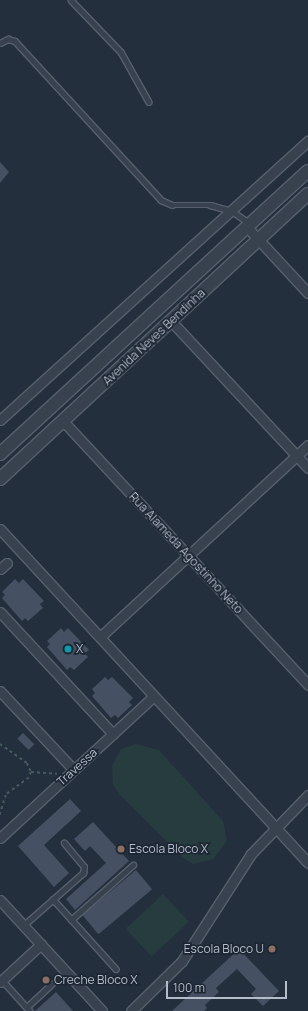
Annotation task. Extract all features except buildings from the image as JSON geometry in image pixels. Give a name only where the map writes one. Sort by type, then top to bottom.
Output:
[{"type":"street","points":[[0,420],[308,141]]},
{"type":"street","name":"Avenida Neves Bendinha","points":[[0,454],[308,171]]},
{"type":"street","name":"Avenida Neves Bendinha","points":[[0,479],[308,194]]},
{"type":"street","points":[[249,225],[259,239],[308,293]]},
{"type":"street","points":[[171,321],[308,468]]},
{"type":"street","name":"Rua Alameda Agostinho Neto","points":[[63,421],[308,686]]},
{"type":"street","points":[[100,637],[308,445]]},
{"type":"street","points":[[0,529],[308,863]]},
{"type":"street","points":[[0,569],[7,563]]},
{"type":"street","points":[[0,612],[113,734]]},
{"type":"street","points":[[0,690],[74,770]]},
{"type":"street","name":"Travessa","points":[[0,838],[154,696]]},
{"type":"street","points":[[131,1011],[186,956],[244,862],[274,826],[308,795]]},
{"type":"street","points":[[0,900],[102,1011]]},
{"type":"street","points":[[1,981],[41,944]]},
{"type":"lane","points":[[71,0],[121,52],[149,102]]},
{"type":"lane","points":[[0,44],[8,39],[15,41],[161,200],[172,204],[210,205],[232,211],[249,225]]},
{"type":"lane","points":[[24,925],[83,873],[84,867],[64,843]]},
{"type":"lane","points":[[71,920],[133,865]]},
{"type":"lane","points":[[53,899],[116,969]]},
{"type":"lane","points":[[1,981],[28,1009],[52,984]]},
{"type":"path","points":[[0,744],[27,763],[31,772],[29,778],[6,795],[0,815]]},
{"type":"path","points":[[57,785],[57,774],[63,758]]},
{"type":"path","points":[[31,772],[57,774]]},
{"type":"green space","points":[[136,744],[159,750],[223,821],[227,841],[213,859],[193,864],[183,858],[119,794],[113,784],[112,766],[121,749]]},
{"type":"green space","points":[[163,894],[189,922],[152,957],[126,929]]},
{"type":"place","name":"X","points":[[68,649]]},
{"type":"place","name":"Escola Bloco X","points":[[121,849]]},
{"type":"place","name":"Escola Bloco U","points":[[272,949]]},
{"type":"place","name":"Creche Bloco X","points":[[46,980]]}]
